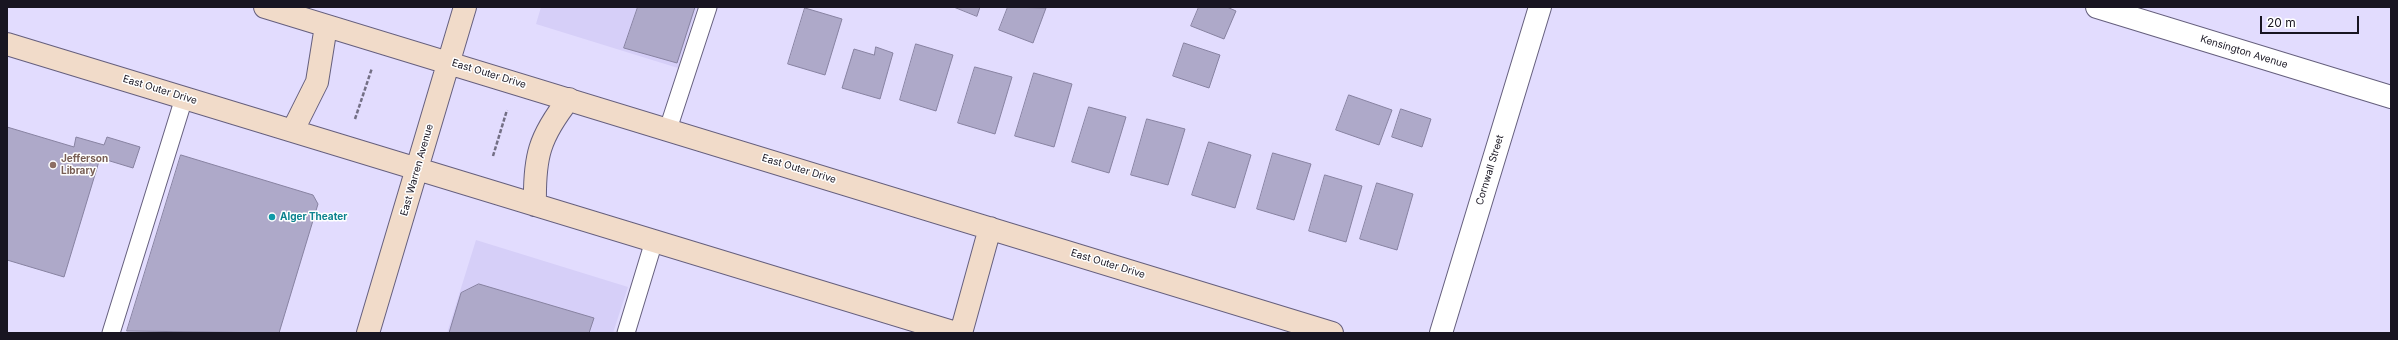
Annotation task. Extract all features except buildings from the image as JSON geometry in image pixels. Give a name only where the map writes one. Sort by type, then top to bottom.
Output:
[{"type":"street","name":"East Outer Drive","points":[[265,7],[1332,333]]},
{"type":"street","name":"East Warren Avenue","points":[[368,333],[465,7]]},
{"type":"street","name":"Cornwall Street","points":[[1441,333],[1540,7]]},
{"type":"street","name":"Kensington Avenue","points":[[2097,7],[2391,97]]},
{"type":"street","points":[[293,130],[317,82],[326,26]]},
{"type":"street","name":"East Outer Drive","points":[[7,44],[956,333]]},
{"type":"street","points":[[535,205],[534,172],[540,146],[552,120],[569,99]]},
{"type":"street","points":[[961,333],[990,228]]},
{"type":"lane","points":[[668,129],[708,7]]},
{"type":"lane","points":[[111,333],[184,98]]},
{"type":"lane","points":[[626,333],[654,241]]},
{"type":"path","points":[[356,119],[373,64]]},
{"type":"path","points":[[493,156],[507,108]]},
{"type":"shaded area","points":[[541,7],[697,7],[678,68],[536,24]]},
{"type":"shaded area","points":[[476,240],[628,287],[613,333],[447,333]]},
{"type":"place","name":"Jefferson Library","points":[[53,165]]},
{"type":"place","name":"Alger Theater","points":[[272,217]]}]
